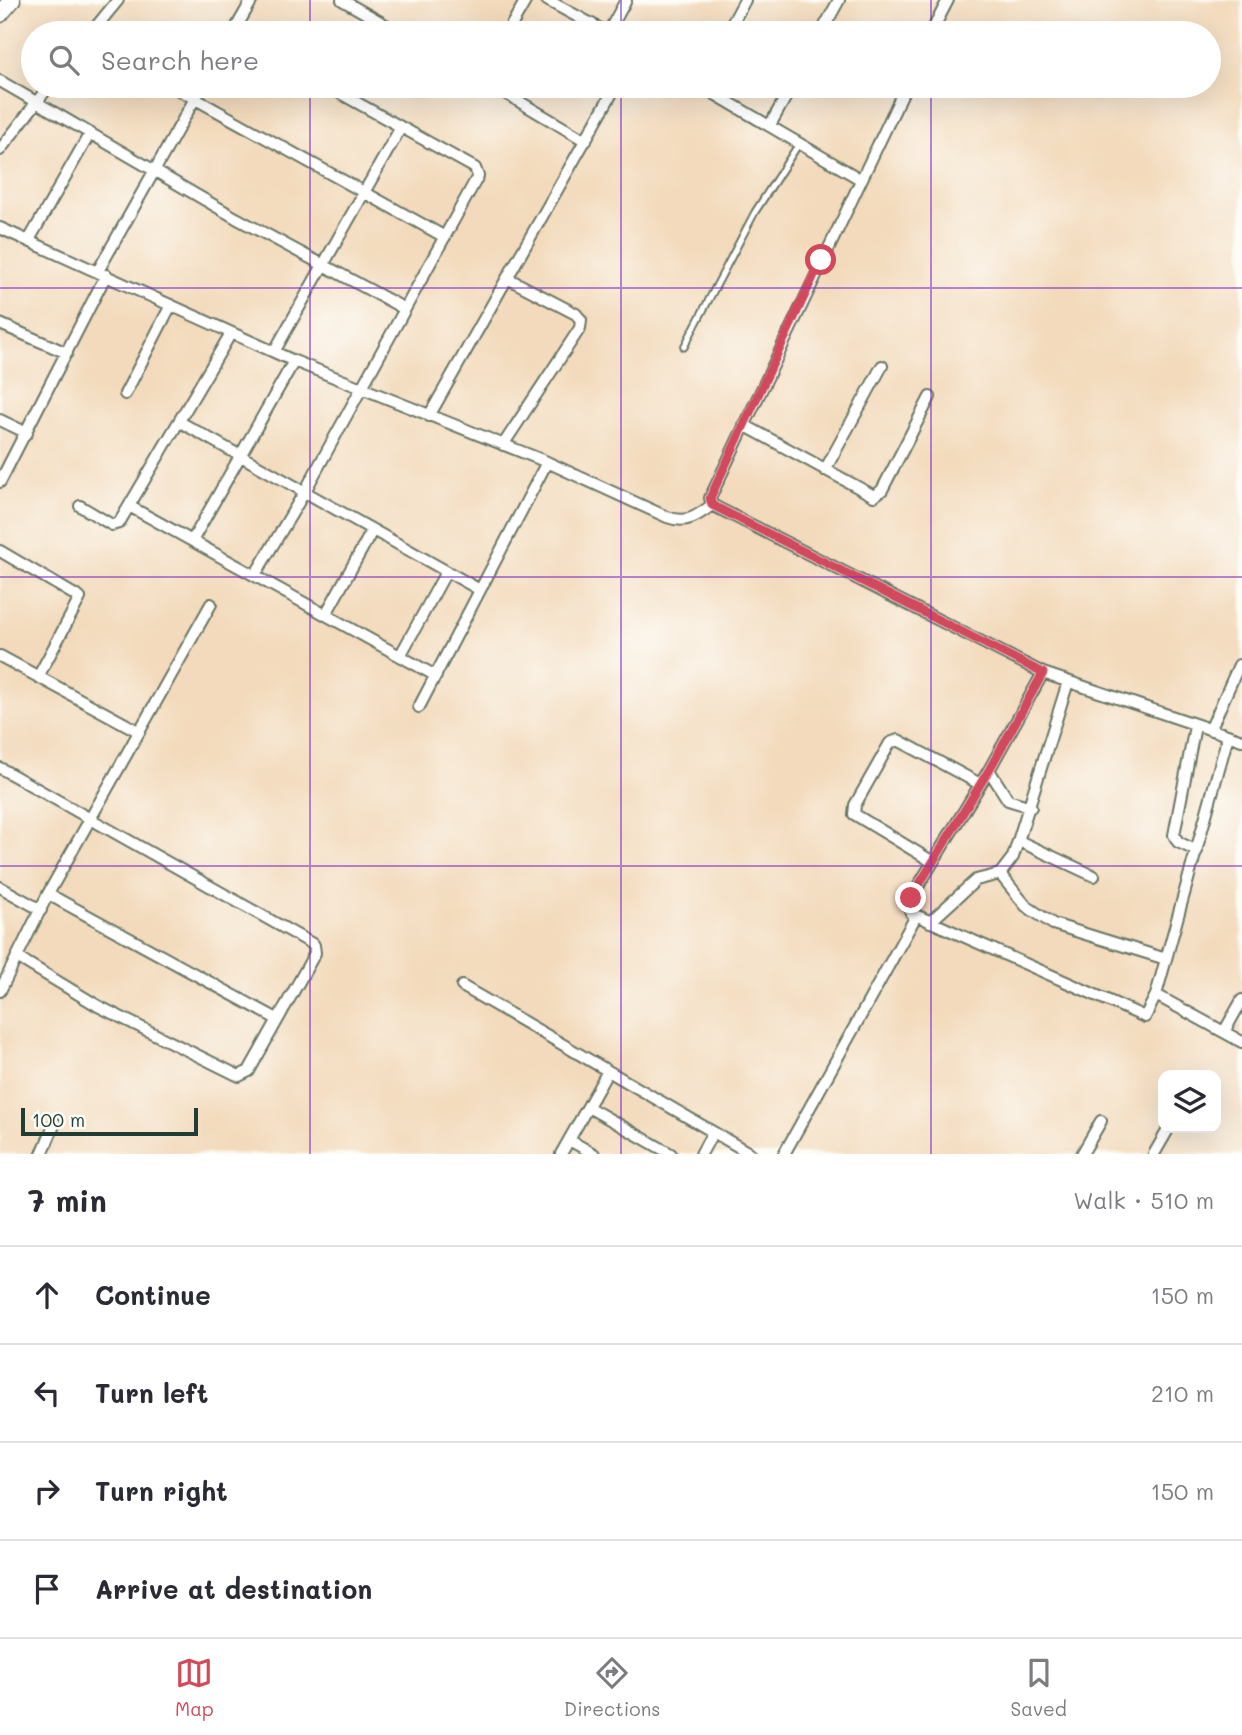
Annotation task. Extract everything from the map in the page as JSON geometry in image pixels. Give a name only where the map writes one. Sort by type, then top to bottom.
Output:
[{"type":"street","points":[[0,13],[12,0]]},
{"type":"street","points":[[101,21],[118,0]]},
{"type":"street","points":[[240,21],[252,0]]},
{"type":"street","points":[[343,0],[379,21]]},
{"type":"street","points":[[514,21],[525,0]]},
{"type":"street","points":[[547,0],[586,21]]},
{"type":"street","points":[[615,21],[626,0]]},
{"type":"street","points":[[734,21],[745,0]]},
{"type":"street","points":[[828,21],[839,0]]},
{"type":"street","points":[[938,21],[948,0]]},
{"type":"street","points":[[0,81],[21,93]]},
{"type":"street","points":[[29,98],[153,171],[405,309]]},
{"type":"street","points":[[0,150],[39,98]]},
{"type":"street","points":[[255,575],[304,493],[478,172],[349,98]]},
{"type":"street","points":[[513,98],[586,141]]},
{"type":"street","points":[[429,416],[609,98]]},
{"type":"street","points":[[723,98],[860,179]]},
{"type":"street","points":[[771,125],[786,98]]},
{"type":"street","points":[[900,98],[710,498],[712,505],[1043,673],[1242,740]]},
{"type":"street","points":[[0,482],[67,353],[102,273],[153,171],[194,99],[445,237]]},
{"type":"street","points":[[274,352],[325,266],[401,127]]},
{"type":"street","points":[[29,240],[89,135]]},
{"type":"street","points":[[0,228],[294,361],[547,462],[676,520],[696,517],[712,505]]},
{"type":"street","points":[[503,445],[580,328],[581,320],[576,314],[509,279]]},
{"type":"street","points":[[125,394],[171,305]]},
{"type":"street","points":[[0,324],[67,353]]},
{"type":"street","points":[[80,506],[116,525],[231,333]]},
{"type":"street","points":[[192,541],[294,361]]},
{"type":"street","points":[[824,470],[881,366]]},
{"type":"street","points":[[744,425],[868,494],[878,495],[930,397]]},
{"type":"street","points":[[0,420],[27,433]]},
{"type":"street","points":[[180,422],[480,590]]},
{"type":"street","points":[[419,707],[547,462]]},
{"type":"street","points":[[129,506],[436,676]]},
{"type":"street","points":[[326,614],[372,531]]},
{"type":"street","points":[[0,551],[80,598],[38,677]]},
{"type":"street","points":[[400,656],[446,572]]},
{"type":"street","points":[[0,991],[48,894],[211,604]]},
{"type":"street","points":[[0,656],[138,731]]},
{"type":"street","points":[[1210,730],[1239,665]]},
{"type":"street","points":[[1043,673],[989,770],[909,902],[909,908],[916,916],[1145,1017],[1156,995],[1228,736]]},
{"type":"street","points":[[930,922],[976,880],[1000,874],[1019,841],[1068,682]]},
{"type":"street","points":[[1195,726],[1174,835],[1178,842],[1197,851]]},
{"type":"street","points":[[933,862],[854,814],[855,805],[890,743],[898,740],[980,784]]},
{"type":"street","points":[[0,768],[314,945],[314,957],[249,1071],[234,1076],[98,1006],[17,957]]},
{"type":"street","points":[[989,770],[1008,800],[1031,807]]},
{"type":"street","points":[[1019,841],[1094,876]]},
{"type":"street","points":[[1000,874],[1026,906],[1053,924],[1166,959]]},
{"type":"street","points":[[0,887],[41,910]]},
{"type":"street","points":[[48,894],[277,1018]]},
{"type":"street","points":[[784,1154],[916,916]]},
{"type":"street","points":[[462,986],[751,1154]]},
{"type":"street","points":[[1156,995],[1242,1042]]},
{"type":"street","points":[[1224,1032],[1242,1000]]},
{"type":"street","points":[[561,1154],[608,1071]]},
{"type":"street","points":[[588,1107],[671,1154]]},
{"type":"street","points":[[1082,1154],[1101,1121]]},
{"type":"street","points":[[45,1153],[55,1123]]},
{"type":"street","points":[[701,1154],[713,1132]]},
{"type":"street","points":[[1154,1154],[1166,1133]]},
{"type":"street","points":[[569,1140],[594,1154]]},
{"type":"lane","points":[[684,346],[755,212],[800,142]]},
{"type":"route","points":[[821,260],[710,498],[712,505],[1043,673],[989,770],[911,898]]}]
